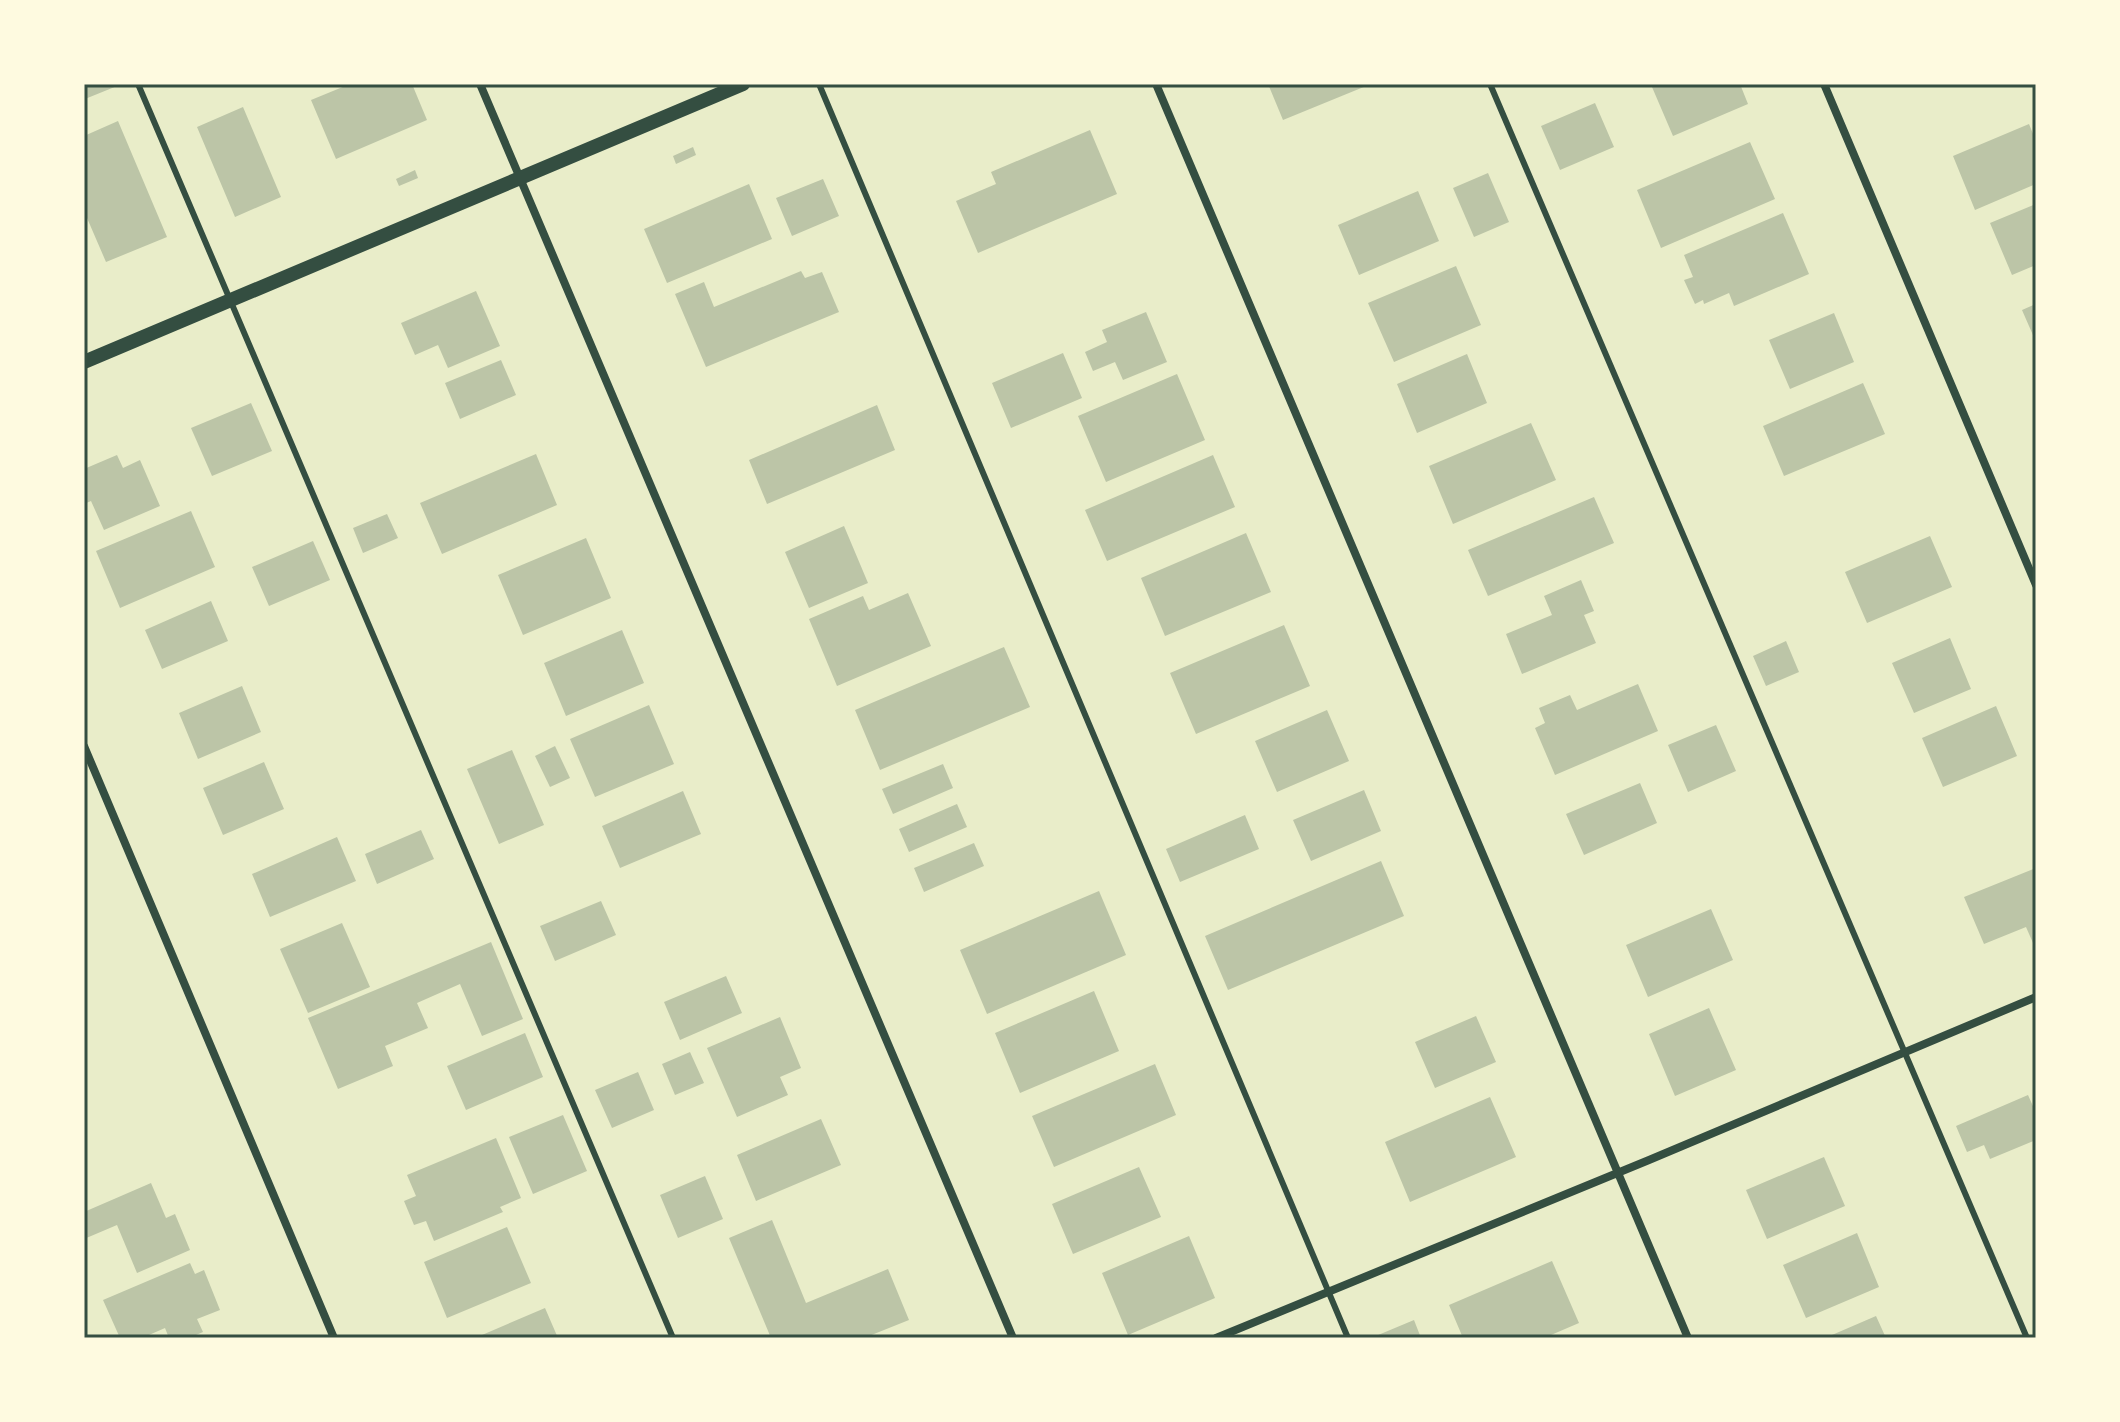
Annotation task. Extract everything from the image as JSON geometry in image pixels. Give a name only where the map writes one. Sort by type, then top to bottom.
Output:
[{"type":"street","points":[[480,84],[1013,1338]]},
{"type":"street","points":[[84,362],[743,84]]},
{"type":"street","points":[[1156,84],[1688,1338]]},
{"type":"street","points":[[1824,84],[2036,585]]},
{"type":"street","points":[[84,746],[334,1338]]},
{"type":"street","points":[[1216,1338],[2036,997]]},
{"type":"lane","points":[[138,84],[673,1338]]},
{"type":"lane","points":[[819,84],[1348,1338]]},
{"type":"lane","points":[[1490,84],[2027,1338]]},
{"type":"building","points":[[84,84],[122,84],[85,99]]},
{"type":"building","points":[[350,84],[412,84],[427,120],[336,159],[311,100]]},
{"type":"building","points":[[1268,84],[1371,84],[1283,120]]},
{"type":"building","points":[[1659,84],[1740,84],[1748,104],[1673,136],[1652,87]]},
{"type":"building","points":[[1595,103],[1614,147],[1560,170],[1541,126]]},
{"type":"building","points":[[243,107],[281,197],[235,217],[197,127]]},
{"type":"building","points":[[118,121],[167,237],[106,262],[84,211],[84,136]]},
{"type":"building","points":[[2029,124],[2036,141],[2036,184],[1975,210],[1953,156]]},
{"type":"building","points":[[1090,130],[1117,194],[978,253],[956,201],[996,184],[991,172]]},
{"type":"building","points":[[1750,142],[1775,199],[1661,248],[1637,190]]},
{"type":"building","points":[[693,147],[696,155],[676,164],[673,156]]},
{"type":"building","points":[[415,170],[418,178],[399,186],[396,179]]},
{"type":"building","points":[[1488,173],[1509,222],[1474,237],[1453,188]]},
{"type":"building","points":[[823,179],[839,216],[792,236],[776,198]]},
{"type":"building","points":[[749,184],[772,239],[667,283],[644,229]]},
{"type":"building","points":[[1418,191],[1439,241],[1359,275],[1338,225]]},
{"type":"building","points":[[2036,204],[2036,265],[2012,275],[1990,223]]},
{"type":"building","points":[[1783,213],[1809,274],[1734,306],[1729,293],[1704,304],[1703,300],[1695,304],[1684,280],[1693,277],[1684,255]]},
{"type":"building","points":[[1456,266],[1481,325],[1394,362],[1368,303]]},
{"type":"building","points":[[801,271],[805,278],[822,272],[839,312],[706,367],[675,294],[704,282],[714,307]]},
{"type":"building","points":[[476,291],[500,346],[448,368],[438,345],[415,355],[401,323]]},
{"type":"building","points":[[2036,304],[2036,342],[2022,310]]},
{"type":"building","points":[[1146,312],[1167,362],[1123,380],[1115,362],[1093,371],[1085,352],[1107,342],[1102,330]]},
{"type":"building","points":[[1834,313],[1854,362],[1790,389],[1769,340]]},
{"type":"building","points":[[1063,353],[1082,398],[1011,428],[992,383]]},
{"type":"building","points":[[1467,354],[1487,403],[1417,433],[1397,384]]},
{"type":"building","points":[[501,360],[516,395],[460,419],[445,383]]},
{"type":"building","points":[[1177,374],[1205,440],[1106,482],[1078,416]]},
{"type":"building","points":[[1863,383],[1885,434],[1784,476],[1763,426]]},
{"type":"building","points":[[251,403],[272,451],[212,476],[191,428]]},
{"type":"building","points":[[877,405],[895,450],[767,504],[749,460]]},
{"type":"building","points":[[1531,423],[1556,480],[1453,524],[1429,466]]},
{"type":"building","points":[[536,454],[557,505],[442,554],[420,503]]},
{"type":"building","points":[[117,455],[123,468],[140,460],[160,506],[104,530],[91,501],[84,504],[84,469]]},
{"type":"building","points":[[1213,455],[1235,507],[1107,561],[1085,510]]},
{"type":"building","points":[[1594,497],[1614,543],[1488,596],[1468,550]]},
{"type":"building","points":[[191,511],[215,567],[120,608],[96,551]]},
{"type":"building","points":[[387,514],[398,538],[363,553],[353,528]]},
{"type":"building","points":[[844,526],[868,583],[809,608],[785,552]]},
{"type":"building","points":[[1246,533],[1271,592],[1165,636],[1141,578]]},
{"type":"building","points":[[1930,536],[1952,587],[1867,623],[1845,572]]},
{"type":"building","points":[[586,538],[611,598],[523,635],[498,575]]},
{"type":"building","points":[[313,541],[330,580],[269,606],[252,567]]},
{"type":"building","points":[[1581,580],[1594,611],[1584,615],[1596,643],[1522,674],[1506,634],[1552,615],[1544,596]]},
{"type":"building","points":[[908,593],[931,646],[837,686],[809,619],[863,596],[869,610]]},
{"type":"building","points":[[211,601],[228,641],[162,669],[145,630]]},
{"type":"building","points":[[1284,625],[1310,686],[1196,734],[1170,673]]},
{"type":"building","points":[[622,630],[644,683],[566,716],[544,663]]},
{"type":"building","points":[[1950,638],[1971,689],[1914,713],[1892,663]]},
{"type":"building","points":[[1786,641],[1799,672],[1766,686],[1753,656]]},
{"type":"building","points":[[1004,647],[1030,707],[880,770],[855,710]]},
{"type":"building","points":[[1638,684],[1658,731],[1555,775],[1535,728],[1545,723],[1539,708],[1570,695],[1577,710]]},
{"type":"building","points":[[242,686],[261,732],[198,759],[179,713]]},
{"type":"building","points":[[649,705],[674,764],[595,797],[570,739]]},
{"type":"building","points":[[1996,706],[2017,756],[1943,787],[1922,738]]},
{"type":"building","points":[[1327,710],[1349,761],[1277,792],[1255,741]]},
{"type":"building","points":[[1716,725],[1736,771],[1688,792],[1668,745]]},
{"type":"building","points":[[555,746],[570,778],[550,787],[535,756]]},
{"type":"building","points":[[512,750],[544,825],[499,844],[467,769]]},
{"type":"building","points":[[264,762],[284,809],[223,835],[203,788]]},
{"type":"building","points":[[943,764],[953,788],[893,814],[882,789]]},
{"type":"building","points":[[1640,783],[1657,823],[1584,855],[1566,814]]},
{"type":"building","points":[[1364,790],[1381,831],[1311,861],[1293,820]]},
{"type":"building","points":[[683,791],[701,834],[620,868],[602,826]]},
{"type":"building","points":[[957,804],[967,827],[909,852],[899,829]]},
{"type":"building","points":[[1245,815],[1259,849],[1180,882],[1166,849]]},
{"type":"building","points":[[421,830],[434,859],[377,884],[365,854]]},
{"type":"building","points":[[337,837],[356,881],[270,917],[252,874]]},
{"type":"building","points":[[974,843],[984,866],[924,892],[914,868]]},
{"type":"building","points":[[1381,861],[1404,916],[1228,990],[1205,936]]},
{"type":"building","points":[[2036,868],[2036,941],[2033,943],[2026,927],[1984,944],[1964,897]]},
{"type":"building","points":[[1099,891],[1126,955],[987,1014],[960,950]]},
{"type":"building","points":[[601,901],[616,935],[555,961],[540,926]]},
{"type":"building","points":[[1711,909],[1733,960],[1648,997],[1626,945]]},
{"type":"building","points":[[342,923],[370,987],[308,1013],[280,949]]},
{"type":"building","points":[[491,942],[523,1019],[482,1036],[460,984],[417,1003],[428,1028],[385,1046],[393,1066],[338,1089],[308,1018]]},
{"type":"building","points":[[726,976],[742,1013],[680,1040],[664,1002]]},
{"type":"building","points":[[1094,991],[1119,1051],[1020,1093],[995,1033]]},
{"type":"building","points":[[1709,1008],[1736,1070],[1675,1096],[1649,1034]]},
{"type":"building","points":[[1476,1016],[1496,1062],[1435,1088],[1415,1042]]},
{"type":"building","points":[[780,1017],[801,1068],[780,1077],[788,1095],[737,1117],[707,1048]]},
{"type":"building","points":[[525,1033],[543,1077],[466,1110],[447,1066]]},
{"type":"building","points":[[690,1052],[704,1083],[675,1095],[662,1064]]},
{"type":"building","points":[[1155,1064],[1176,1115],[1054,1167],[1032,1116]]},
{"type":"building","points":[[638,1072],[654,1110],[612,1128],[595,1090]]},
{"type":"building","points":[[2028,1095],[2036,1113],[2036,1140],[1990,1159],[1984,1145],[1967,1152],[1956,1126]]},
{"type":"building","points":[[1490,1097],[1516,1157],[1410,1202],[1385,1142]]},
{"type":"building","points":[[563,1115],[587,1171],[533,1194],[509,1137]]},
{"type":"building","points":[[821,1119],[841,1165],[756,1201],[737,1155]]},
{"type":"building","points":[[496,1138],[521,1198],[500,1207],[503,1212],[434,1241],[426,1221],[414,1225],[404,1201],[416,1196],[407,1175]]},
{"type":"building","points":[[1824,1157],[1845,1206],[1767,1239],[1746,1190]]},
{"type":"building","points":[[1139,1167],[1161,1217],[1073,1254],[1052,1204]]},
{"type":"building","points":[[705,1176],[723,1219],[678,1238],[660,1195]]},
{"type":"building","points":[[151,1183],[166,1218],[175,1214],[190,1250],[137,1273],[117,1225],[84,1239],[84,1212]]},
{"type":"building","points":[[772,1220],[806,1303],[888,1269],[909,1320],[864,1338],[771,1338],[729,1238]]},
{"type":"building","points":[[507,1227],[531,1283],[447,1318],[424,1262]]},
{"type":"building","points":[[1857,1233],[1879,1287],[1806,1318],[1783,1265]]},
{"type":"building","points":[[1189,1236],[1215,1298],[1128,1335],[1102,1273]]},
{"type":"building","points":[[1552,1261],[1579,1323],[1544,1338],[1463,1338],[1449,1305]]},
{"type":"building","points":[[190,1263],[195,1274],[204,1270],[220,1310],[197,1319],[203,1332],[189,1338],[169,1338],[165,1328],[142,1338],[120,1338],[103,1300]]},
{"type":"building","points":[[545,1308],[558,1338],[475,1338]]},
{"type":"building","points":[[1876,1316],[1886,1338],[1825,1338]]},
{"type":"building","points":[[1414,1320],[1421,1338],[1371,1338]]}]
